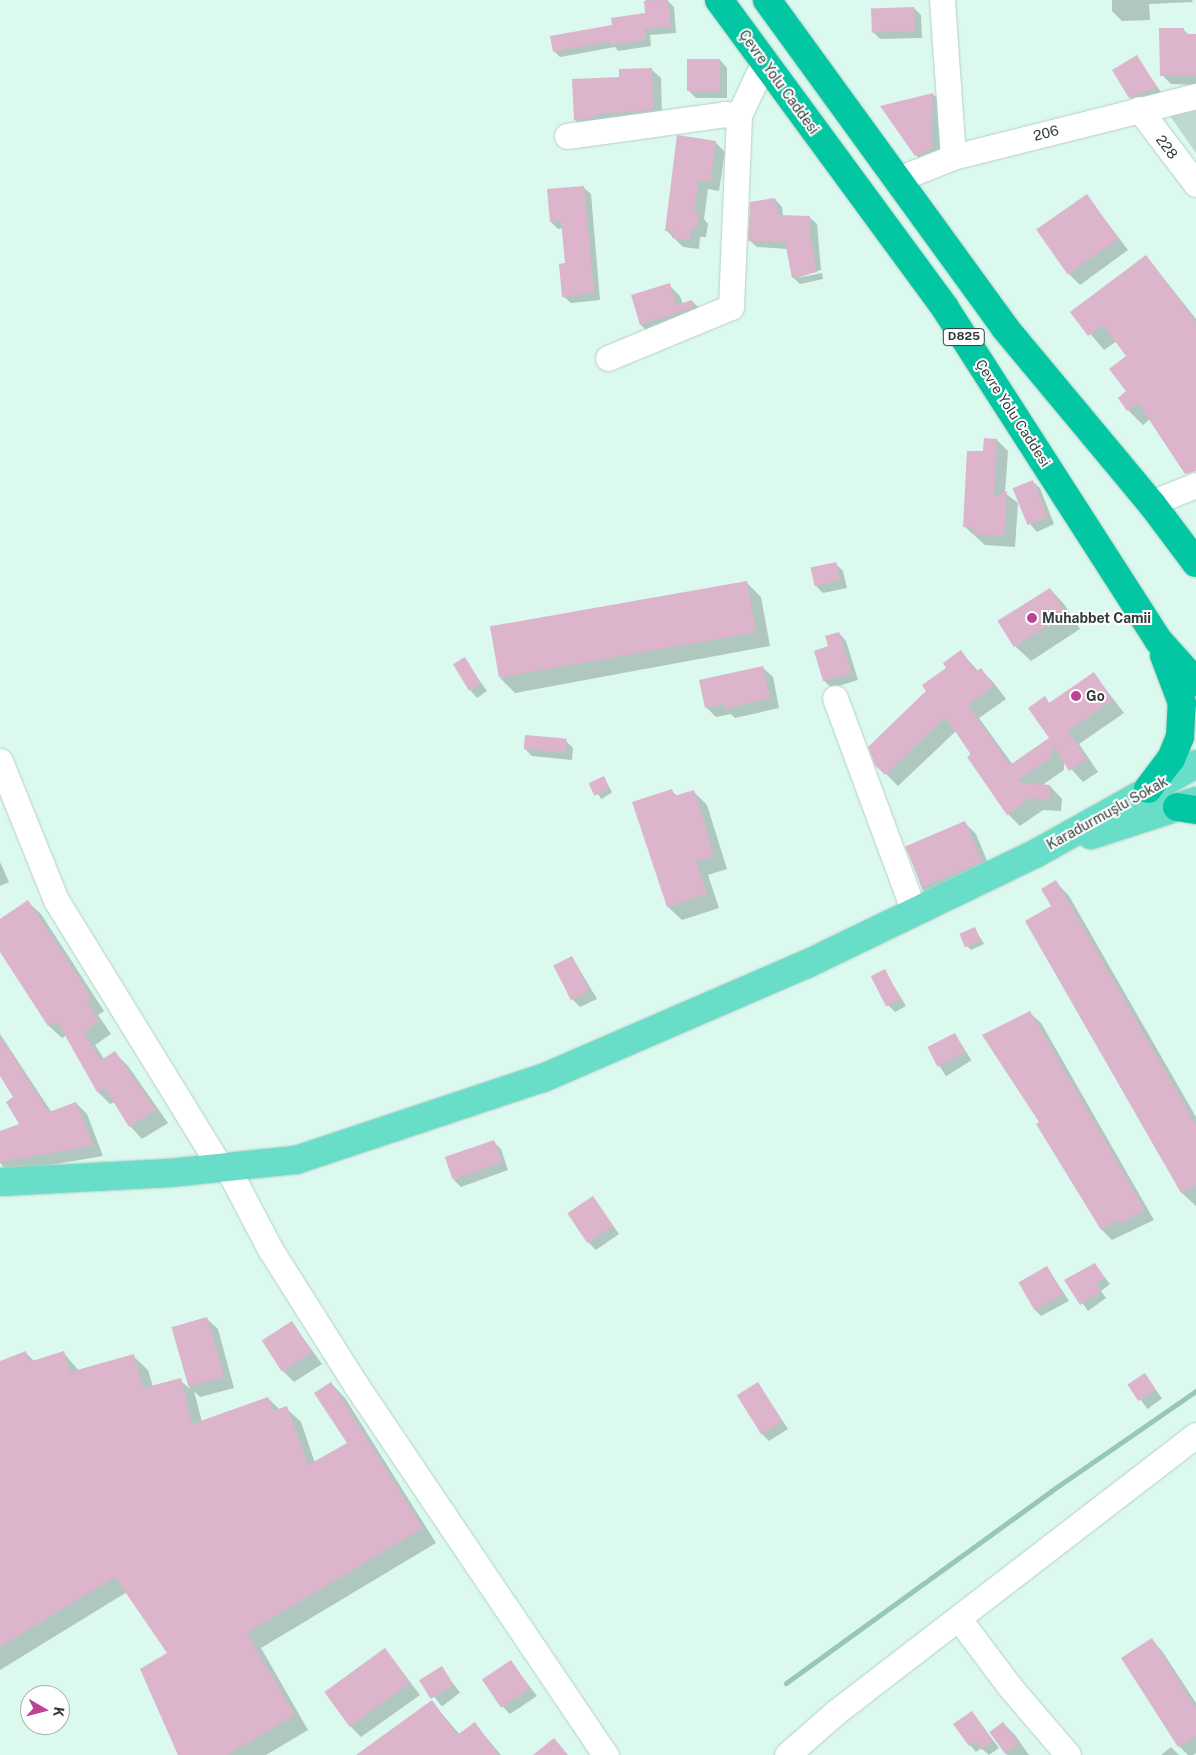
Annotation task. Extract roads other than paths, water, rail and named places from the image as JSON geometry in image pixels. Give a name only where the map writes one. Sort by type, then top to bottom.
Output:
[{"type":"highway","name":"Çevre Yolu Caddesi","points":[[719,0],[945,308],[1158,640],[1196,682]]},
{"type":"highway","name":"D825","points":[[767,0],[1005,328],[1151,503],[1196,563]]},
{"type":"highway","points":[[1148,789],[1171,759],[1180,737],[1182,703],[1158,640]]},
{"type":"main road","name":"Karadurmuşlu Sokak","points":[[1035,854],[1148,789],[1196,764]]},
{"type":"main road","name":"Karadurmuşlu Sokak","points":[[1035,854],[1190,806]]},
{"type":"main road","points":[[0,1182],[224,1167],[296,1160],[543,1078],[808,964],[1035,854]]},
{"type":"street","points":[[942,0],[954,157]]},
{"type":"street","points":[[608,358],[731,307],[739,115],[764,62]]},
{"type":"street","name":"206","points":[[898,179],[954,157],[1196,96]]},
{"type":"street","name":"228","points":[[1139,109],[1196,184]]},
{"type":"street","points":[[567,136],[725,114],[739,115]]},
{"type":"street","points":[[1151,503],[1196,485]]},
{"type":"street","points":[[835,698],[914,912]]},
{"type":"street","points":[[0,761],[56,900],[224,1167],[270,1249],[356,1385],[606,1755]]},
{"type":"street","points":[[787,1755],[836,1712],[1196,1436]]},
{"type":"street","points":[[959,1619],[1010,1687],[1068,1755]]},
{"type":"waterway","points":[[786,1683],[1051,1491],[1196,1391]]},
{"type":"place","name":"Muhabbet Camii","points":[[1032,618]]},
{"type":"place","name":"Go","points":[[1076,696]]}]
